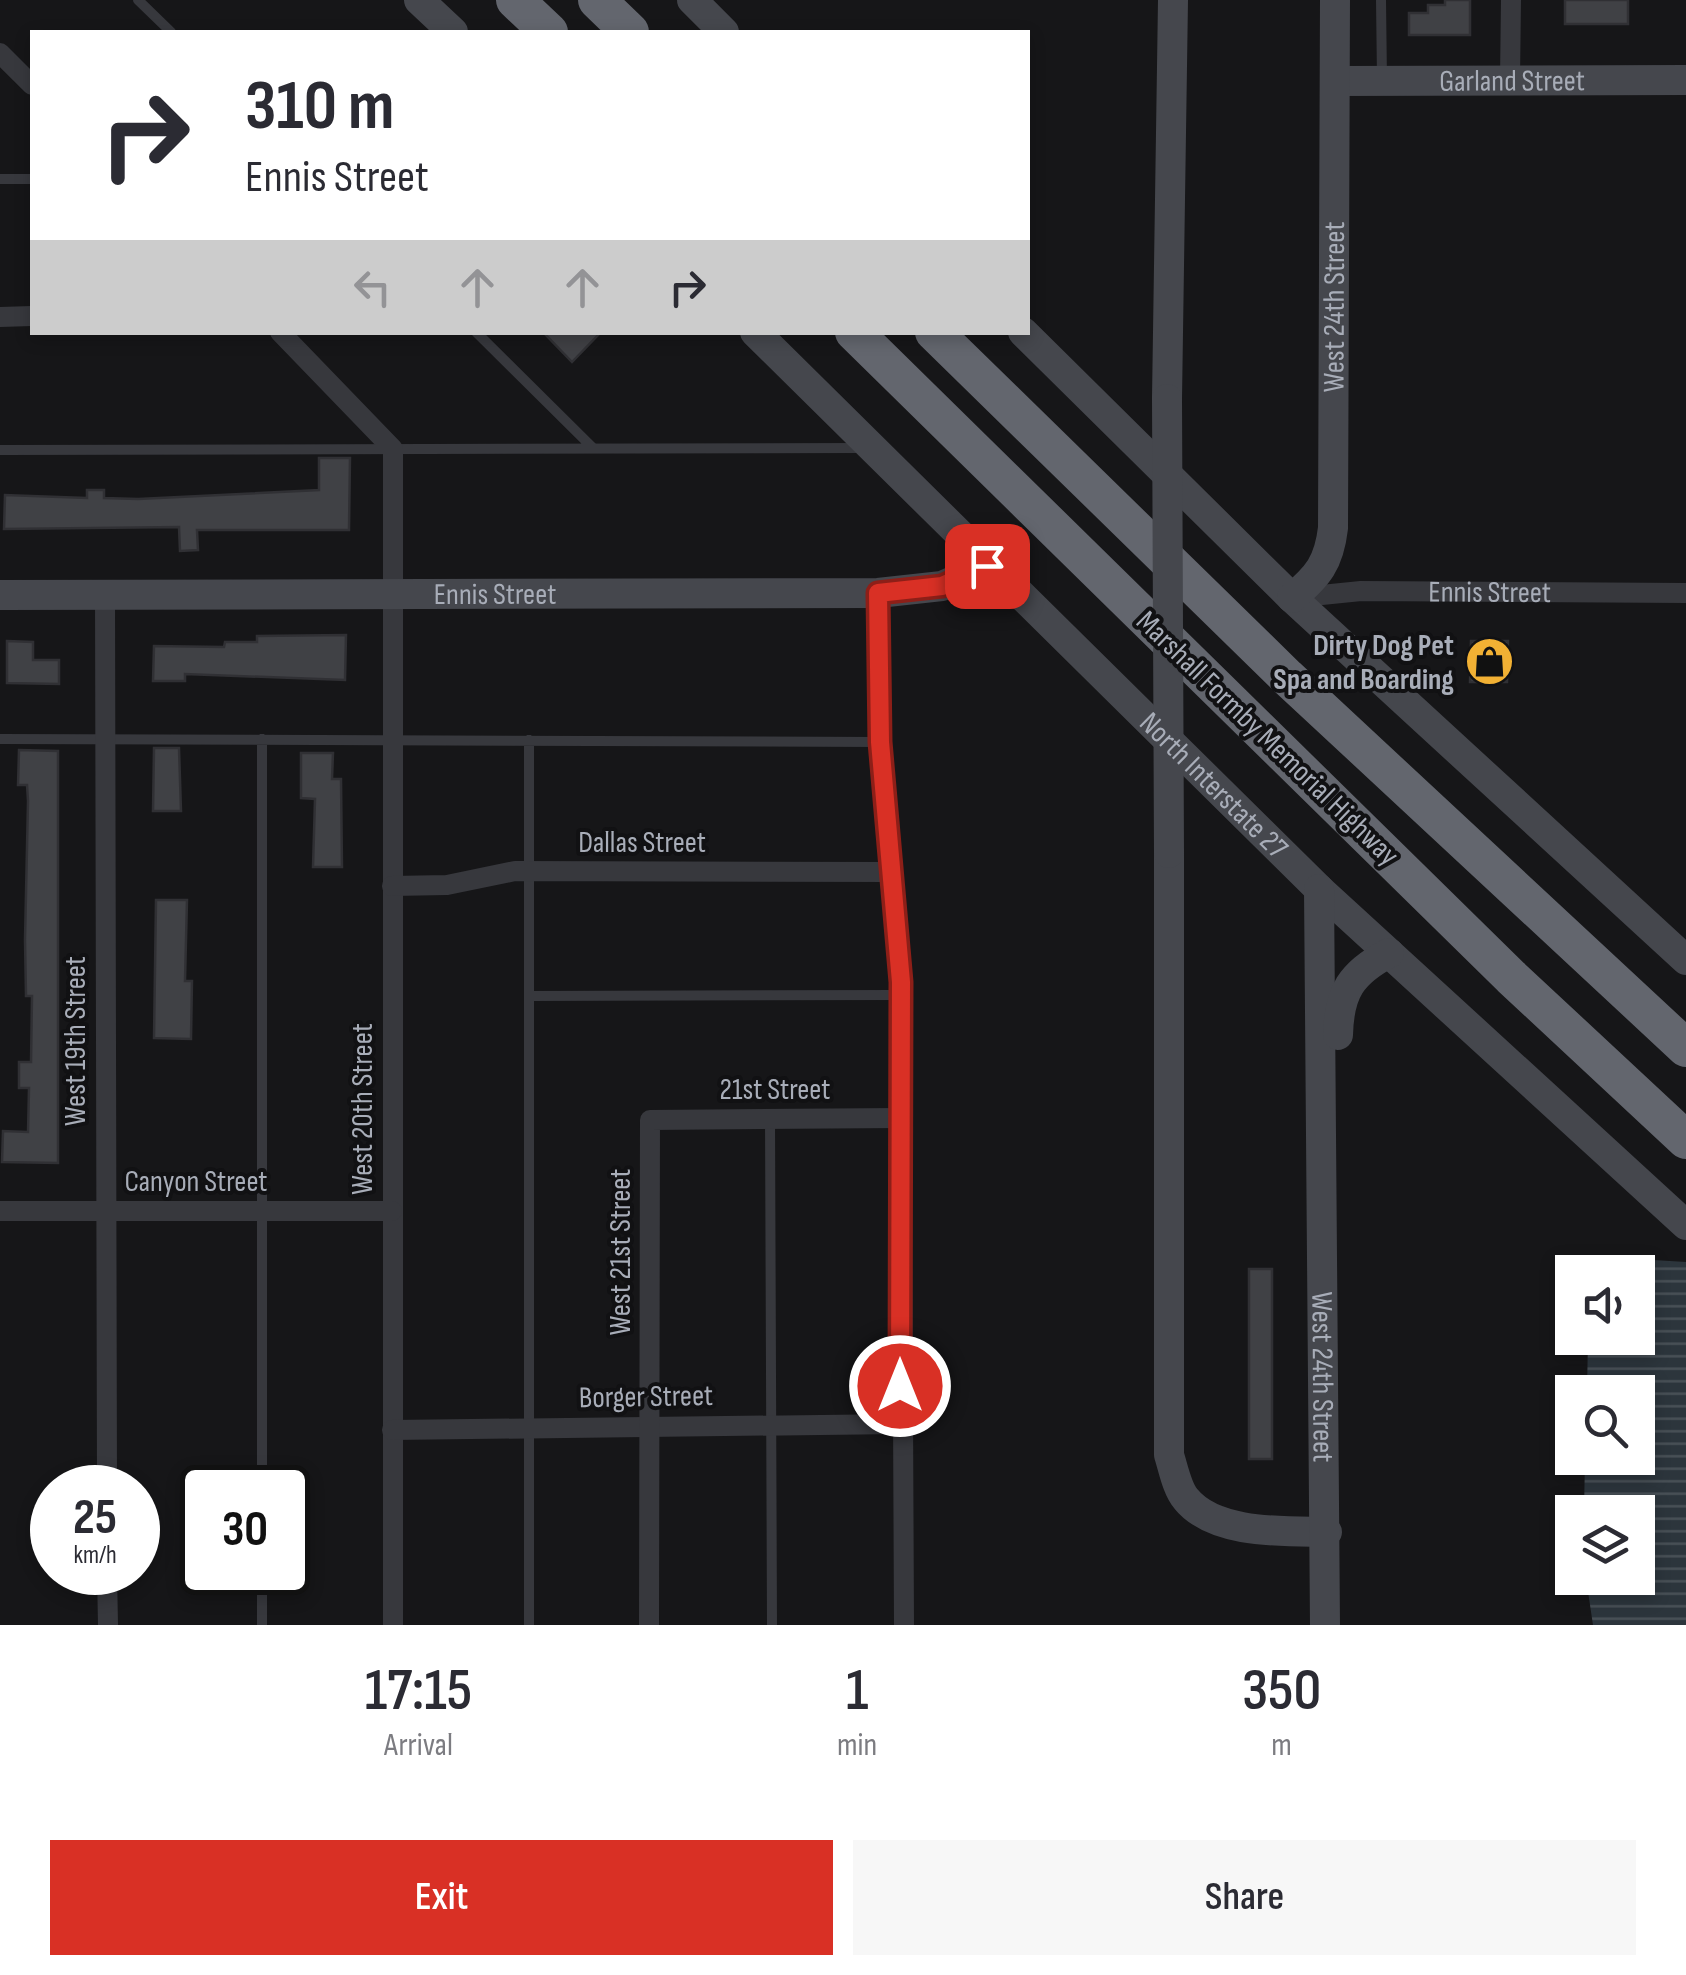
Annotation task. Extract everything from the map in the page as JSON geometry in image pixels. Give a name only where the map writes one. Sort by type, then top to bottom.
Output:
[{"type":"highway","points":[[516,0],[546,30]]},
{"type":"highway","points":[[598,0],[628,30]]},
{"type":"highway","name":"Marshall Formby Memorial Highway","points":[[857,335],[1511,977],[1686,1140]]},
{"type":"highway","name":"Marshall Formby Memorial Highway","points":[[937,335],[1287,678],[1686,1048]]},
{"type":"highway","points":[[1511,977],[1686,1168]]},
{"type":"main road","points":[[419,0],[451,30]]},
{"type":"main road","points":[[692,0],[722,30]]},
{"type":"main road","points":[[1172,0],[1168,398],[1169,1455],[1186,1499],[1220,1520],[1258,1531],[1326,1532]]},
{"type":"main road","name":"West 24th Street","points":[[1292,598],[1324,566],[1333,528],[1336,0]]},
{"type":"main road","name":"Garland Street","points":[[1337,81],[1686,80]]},
{"type":"main road","name":"North Interstate 27","points":[[757,335],[987,566],[1320,889],[1686,1225]]},
{"type":"main road","points":[[1025,335],[1292,598],[1686,960]]},
{"type":"main road","name":"Ennis Street","points":[[0,595],[878,593],[942,586],[987,566]]},
{"type":"main road","name":"West 24th Street","points":[[1320,889],[1325,1625]]},
{"type":"main road","name":"West 24th Street","points":[[1322,1126],[1337,1062],[1344,990],[1356,972],[1389,953]]},
{"type":"street","points":[[1510,80],[1511,0]]},
{"type":"street","points":[[0,53],[30,83]]},
{"type":"street","points":[[0,317],[30,316]]},
{"type":"street","points":[[283,335],[393,449]]},
{"type":"street","name":"West 20th Street","points":[[393,449],[394,1625]]},
{"type":"street","name":"Ennis Street","points":[[1292,598],[1361,591],[1686,593]]},
{"type":"street","points":[[878,593],[880,742],[894,872],[901,995],[900,1424],[904,1625]]},
{"type":"street","name":"West 19th Street","points":[[105,594],[107,1465]]},
{"type":"street","name":"Dallas Street","points":[[392,886],[447,886],[529,872],[894,872]]},
{"type":"street","name":"21st Street","points":[[650,1120],[900,1118]]},
{"type":"street","name":"West 21st Street","points":[[649,1625],[650,1120]]},
{"type":"street","name":"Canyon Street","points":[[0,1211],[392,1211]]},
{"type":"street","name":"Borger Street","points":[[392,1430],[900,1424]]},
{"type":"street","points":[[107,1595],[108,1625]]},
{"type":"lane","points":[[138,0],[170,30]]},
{"type":"lane","points":[[1381,0],[1382,80]]},
{"type":"lane","points":[[0,179],[30,178]]},
{"type":"lane","points":[[479,335],[593,448]]},
{"type":"lane","points":[[0,450],[868,448]]},
{"type":"lane","points":[[0,739],[880,742]]},
{"type":"lane","points":[[262,739],[262,1465]]},
{"type":"lane","points":[[528,740],[529,1625]]},
{"type":"lane","points":[[529,996],[901,995]]},
{"type":"lane","points":[[770,1119],[772,1625]]},
{"type":"lane","points":[[262,1595],[262,1625]]},
{"type":"shaded area","points":[[1655,1260],[1686,1262],[1686,1625],[1593,1625],[1589,1595],[1655,1595],[1655,1495],[1584,1495],[1585,1475],[1655,1475],[1655,1375],[1587,1375],[1588,1355],[1655,1355]]},
{"type":"building","points":[[1445,0],[1470,0],[1470,35],[1409,35],[1409,13],[1428,13],[1428,5],[1445,5]]},
{"type":"building","points":[[1565,0],[1628,0],[1628,24],[1565,24]]},
{"type":"building","points":[[546,335],[598,335],[572,362]]},
{"type":"building","points":[[319,458],[350,458],[349,530],[197,530],[198,550],[180,551],[179,527],[4,529],[5,495],[87,498],[87,490],[104,490],[104,498],[138,499],[319,490]]},
{"type":"building","points":[[346,635],[345,680],[185,674],[185,681],[153,681],[154,646],[224,647],[225,642],[257,642],[257,636]]},
{"type":"building","points":[[7,641],[33,642],[33,660],[59,660],[59,684],[7,683]]},
{"type":"building","name":"Dirty Dog Pet Spa and Boarding","points":[[1471,641],[1508,641],[1507,682],[1470,682]]},
{"type":"building","points":[[154,748],[179,748],[181,811],[153,811]]},
{"type":"building","points":[[19,750],[58,751],[58,1163],[2,1162],[3,1131],[28,1132],[29,1088],[19,1088],[19,1062],[31,1062],[32,996],[26,996],[25,940],[28,801],[27,785],[18,785]]},
{"type":"building","points":[[301,753],[333,753],[332,779],[341,779],[342,867],[313,867],[315,799],[301,798]]},
{"type":"building","points":[[156,900],[187,900],[185,981],[192,981],[191,1039],[154,1038]]},
{"type":"building","points":[[1249,1269],[1272,1269],[1272,1459],[1249,1459]]},
{"type":"place","name":"Dirty Dog Pet Spa and Boarding","points":[[1489,662]]},
{"type":"route","points":[[900,1386],[901,982],[880,742],[878,593],[942,586],[987,566]]}]
